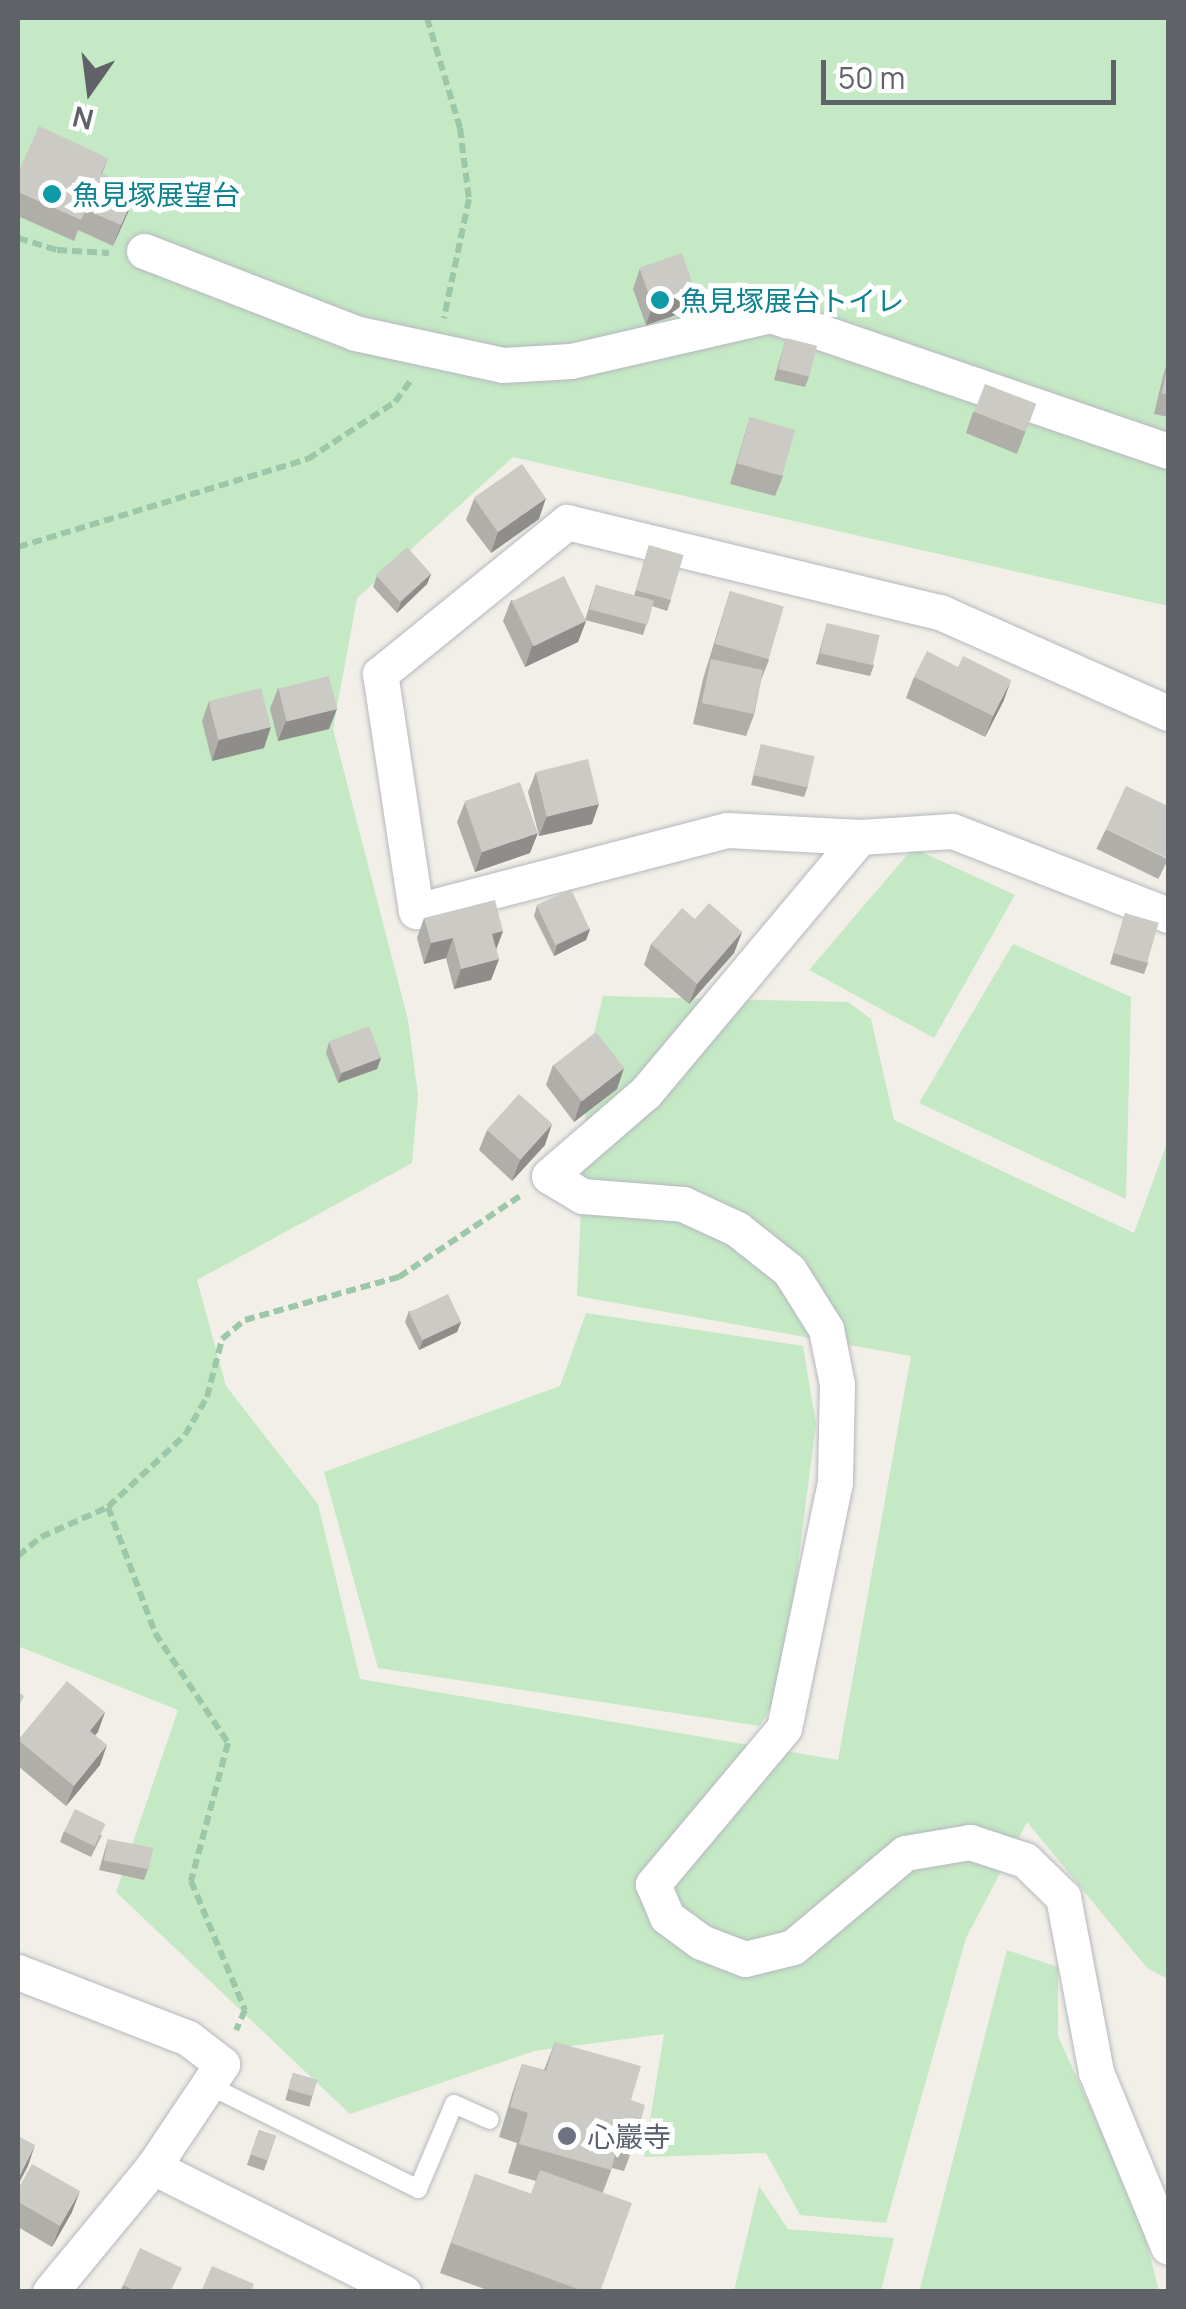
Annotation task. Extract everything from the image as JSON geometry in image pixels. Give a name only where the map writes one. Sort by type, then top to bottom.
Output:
[{"type":"street","points":[[144,252],[278,308],[502,365],[571,361],[771,315],[1168,451]]},
{"type":"street","points":[[1168,713],[940,612],[566,522],[380,674],[416,911],[728,830],[860,837],[952,831],[1168,915]]},
{"type":"street","points":[[860,837],[646,1092],[549,1176],[582,1196],[683,1204],[737,1228],[790,1270],[826,1329],[837,1384],[836,1482],[784,1728],[653,1884],[667,1917],[701,1942],[745,1959],[794,1947],[905,1853],[970,1842],[1026,1860],[1063,1897],[1096,2072],[1168,2247]]},
{"type":"street","points":[[18,1972],[188,2038],[217,2076],[153,2167],[52,2291]]},
{"type":"street","points":[[153,2167],[403,2292]]},
{"type":"lane","points":[[217,2076],[418,2188],[454,2104],[490,2120]]},
{"type":"path","points":[[18,548],[151,512],[308,459],[395,402],[434,350],[458,272],[469,199],[460,128],[427,18]]},
{"type":"path","points":[[18,238],[57,250],[144,252]]},
{"type":"path","points":[[18,1556],[41,1537],[108,1507],[186,1435],[207,1397],[222,1338],[245,1320],[399,1276],[549,1176]]},
{"type":"path","points":[[108,1507],[155,1633],[228,1743],[191,1881],[245,2010],[217,2076]]},
{"type":"green space","points":[[18,18],[1168,18],[1168,606],[513,457],[357,598],[333,729],[408,1020],[418,1095],[412,1163],[197,1280],[226,1386],[318,1504],[360,1679],[838,1760],[911,1356],[577,1296],[588,1058],[603,996],[848,1002],[871,1019],[894,1120],[1134,1233],[1168,1140],[1168,1979],[1147,1968],[1027,1822],[966,1938],[886,2223],[800,2215],[766,2153],[644,2157],[664,2034],[534,2051],[350,2114],[116,1892],[178,1710],[18,1646]]},
{"type":"green space","points":[[913,848],[1015,895],[934,1038],[809,970]]},
{"type":"green space","points":[[1013,944],[1131,997],[1126,1199],[919,1103]]},
{"type":"green space","points":[[586,1313],[803,1346],[816,1424],[782,1688],[760,1726],[378,1668],[324,1472],[560,1386]]},
{"type":"green space","points":[[1007,1950],[1058,1967],[1058,2036],[1140,2217],[1159,2291],[919,2292]]},
{"type":"green space","points":[[759,2186],[788,2229],[894,2238],[881,2291],[734,2291]]},
{"type":"building","points":[[39,126],[108,158],[101,173],[137,190],[121,225],[86,210],[81,220],[18,192],[18,173]]},
{"type":"building","points":[[682,253],[695,291],[652,305],[639,268]]},
{"type":"building","points":[[786,338],[817,346],[809,377],[778,369]]},
{"type":"building","points":[[1168,362],[1168,395],[1162,393]]},
{"type":"building","points":[[985,384],[1036,404],[1026,432],[974,412]]},
{"type":"building","points":[[750,417],[795,430],[782,476],[737,463]]},
{"type":"building","points":[[522,464],[546,498],[498,532],[474,498]]},
{"type":"building","points":[[649,545],[684,555],[671,600],[636,590]]},
{"type":"building","points":[[407,547],[431,574],[400,602],[376,575]]},
{"type":"building","points":[[564,576],[586,621],[534,646],[512,601]]},
{"type":"building","points":[[596,585],[654,601],[647,625],[590,609]]},
{"type":"building","points":[[730,591],[784,606],[769,659],[715,644]]},
{"type":"building","points":[[827,623],[880,635],[873,665],[820,653]]},
{"type":"building","points":[[927,651],[958,667],[963,656],[1011,680],[993,716],[914,677]]},
{"type":"building","points":[[711,659],[763,670],[753,714],[702,703]]},
{"type":"building","points":[[329,676],[337,709],[287,722],[279,689]]},
{"type":"building","points":[[261,688],[271,727],[218,740],[209,701]]},
{"type":"building","points":[[761,744],[815,756],[807,788],[754,775]]},
{"type":"building","points":[[588,759],[599,804],[547,817],[536,772]]},
{"type":"building","points":[[520,782],[538,833],[482,852],[464,801]]},
{"type":"building","points":[[1126,786],[1168,806],[1167,858],[1106,829]]},
{"type":"building","points":[[571,889],[590,929],[555,945],[537,905]]},
{"type":"building","points":[[495,900],[503,931],[492,934],[499,959],[461,969],[453,938],[431,943],[424,918]]},
{"type":"building","points":[[709,903],[742,932],[697,984],[651,944],[682,908],[695,919]]},
{"type":"building","points":[[1125,913],[1159,923],[1147,963],[1113,953]]},
{"type":"building","points":[[369,1026],[381,1058],[341,1073],[329,1041]]},
{"type":"building","points":[[596,1032],[624,1068],[582,1101],[553,1065]]},
{"type":"building","points":[[519,1094],[552,1124],[520,1160],[487,1130]]},
{"type":"building","points":[[448,1294],[461,1322],[422,1340],[409,1312]]},
{"type":"building","points":[[67,1681],[105,1712],[90,1731],[107,1745],[74,1786],[18,1740]]},
{"type":"building","points":[[75,1809],[106,1824],[95,1846],[64,1831]]},
{"type":"building","points":[[108,1839],[153,1848],[149,1869],[104,1861]]},
{"type":"building","name":"心巖寺","points":[[555,2042],[641,2066],[631,2100],[645,2105],[635,2142],[620,2137],[611,2170],[519,2144],[528,2113],[510,2107],[522,2064],[546,2071]]},
{"type":"building","points":[[293,2073],[317,2080],[312,2096],[288,2089]]},
{"type":"building","points":[[259,2130],[276,2136],[268,2160],[251,2155]]},
{"type":"building","points":[[18,2136],[35,2145],[18,2179]]},
{"type":"building","points":[[32,2164],[80,2191],[60,2226],[18,2202],[18,2189]]},
{"type":"building","points":[[540,2170],[632,2203],[600,2292],[586,2292],[451,2243],[475,2174],[531,2194]]},
{"type":"building","points":[[140,2248],[182,2268],[170,2292],[138,2292],[123,2285]]},
{"type":"building","points":[[212,2266],[254,2284],[251,2292],[201,2292]]},
{"type":"place","name":"魚見塚展望台","points":[[52,194]]},
{"type":"place","name":"魚見塚展台トイレ","points":[[660,300]]},
{"type":"place","name":"心巖寺","points":[[567,2136]]}]
